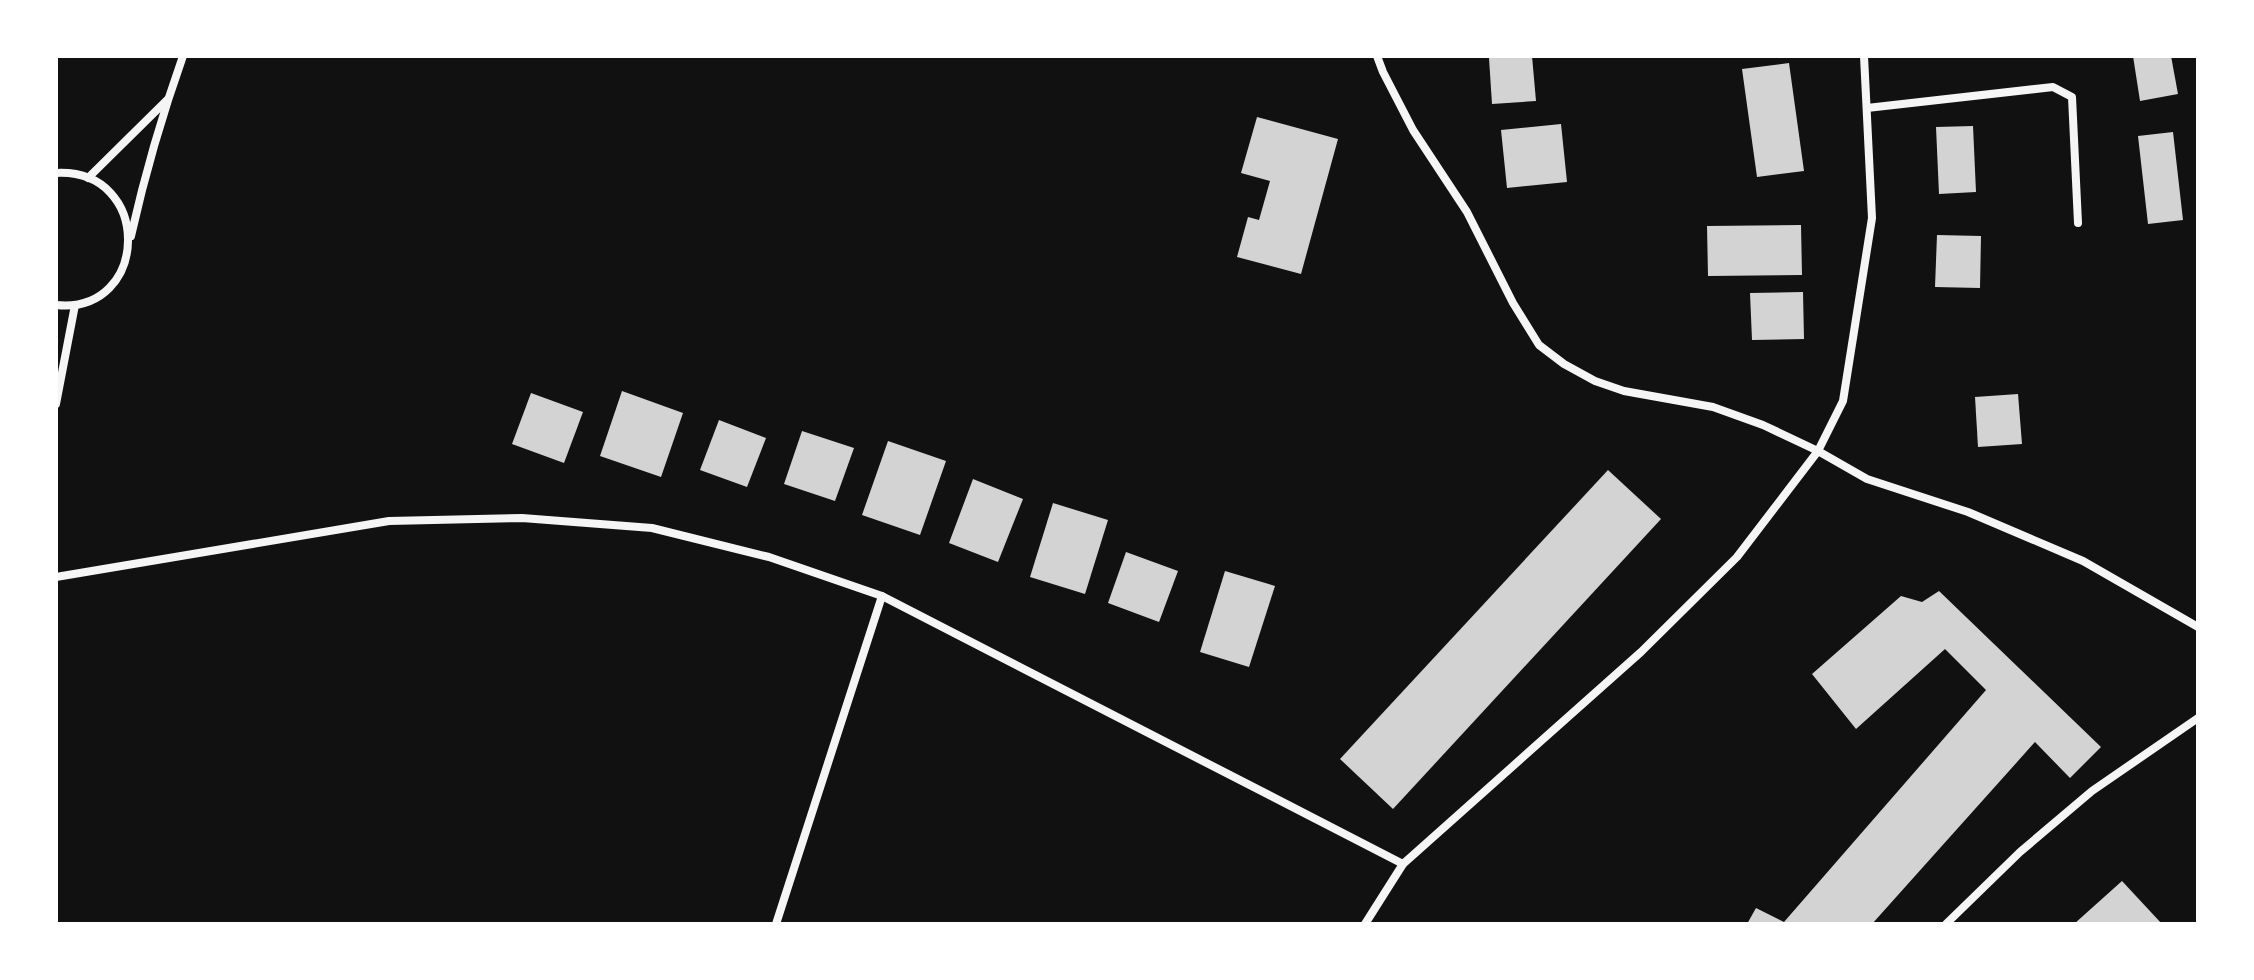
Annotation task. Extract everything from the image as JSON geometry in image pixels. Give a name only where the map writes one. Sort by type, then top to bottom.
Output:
[{"type":"street","points":[[56,305],[75,305],[92,299],[107,290],[119,276],[126,260],[167,99],[183,56]]},
{"type":"street","points":[[1377,56],[1413,130],[1467,212],[1513,303],[1539,345],[1564,364],[1595,381],[1624,391],[1713,407],[1763,425],[1867,479],[1968,512],[2083,561],[2198,627]]},
{"type":"street","points":[[1365,924],[1403,864],[1641,652],[1737,557],[1818,451],[1843,401],[1872,218],[1864,56]]},
{"type":"street","points":[[1867,108],[2053,87],[2072,97],[2078,223]]},
{"type":"street","points":[[88,178],[167,99]]},
{"type":"street","points":[[56,173],[88,178],[105,188],[119,203],[127,222],[130,242]]},
{"type":"street","points":[[56,404],[75,305]]},
{"type":"street","points":[[56,577],[389,521],[522,518],[652,528],[769,557],[882,596],[1403,864]]},
{"type":"street","points":[[776,924],[882,596]]},
{"type":"street","points":[[1946,924],[2020,852],[2092,791],[2198,718]]},
{"type":"building","points":[[1532,56],[1536,101],[1492,104],[1489,58]]},
{"type":"building","points":[[2133,56],[2171,56],[2178,94],[2140,101]]},
{"type":"building","points":[[1789,63],[1804,171],[1757,177],[1742,69]]},
{"type":"building","points":[[1257,117],[1338,139],[1301,274],[1237,257],[1248,217],[1259,220],[1270,181],[1241,173]]},
{"type":"building","points":[[1561,124],[1567,182],[1507,188],[1501,130]]},
{"type":"building","points":[[1973,126],[1976,192],[1939,194],[1936,127]]},
{"type":"building","points":[[2173,132],[2183,220],[2148,224],[2138,136]]},
{"type":"building","points":[[1801,225],[1802,275],[1708,276],[1707,226]]},
{"type":"building","points":[[1937,235],[1981,236],[1980,288],[1935,287]]},
{"type":"building","points":[[1803,292],[1804,339],[1752,340],[1750,293]]},
{"type":"building","points":[[622,391],[683,413],[661,477],[600,456]]},
{"type":"building","points":[[531,393],[583,412],[564,463],[512,444]]},
{"type":"building","points":[[2018,394],[2022,444],[1978,447],[1975,397]]},
{"type":"building","points":[[719,420],[766,438],[747,487],[700,470]]},
{"type":"building","points":[[802,431],[854,448],[835,501],[784,484]]},
{"type":"building","points":[[888,441],[946,461],[920,535],[862,515]]},
{"type":"building","points":[[1608,470],[1661,519],[1393,809],[1340,759]]},
{"type":"building","points":[[973,479],[1023,499],[998,562],[949,543]]},
{"type":"building","points":[[1053,503],[1108,520],[1085,594],[1030,577]]},
{"type":"building","points":[[1126,552],[1178,571],[1159,622],[1108,603]]},
{"type":"building","points":[[1225,571],[1275,586],[1249,667],[1200,652]]},
{"type":"building","points":[[1939,591],[2101,747],[2070,778],[2035,742],[1872,924],[1747,924],[1756,908],[1784,922],[1986,690],[1945,649],[1856,729],[1812,674],[1901,596],[1922,602]]},
{"type":"building","points":[[2122,881],[2162,924],[2074,924]]}]
